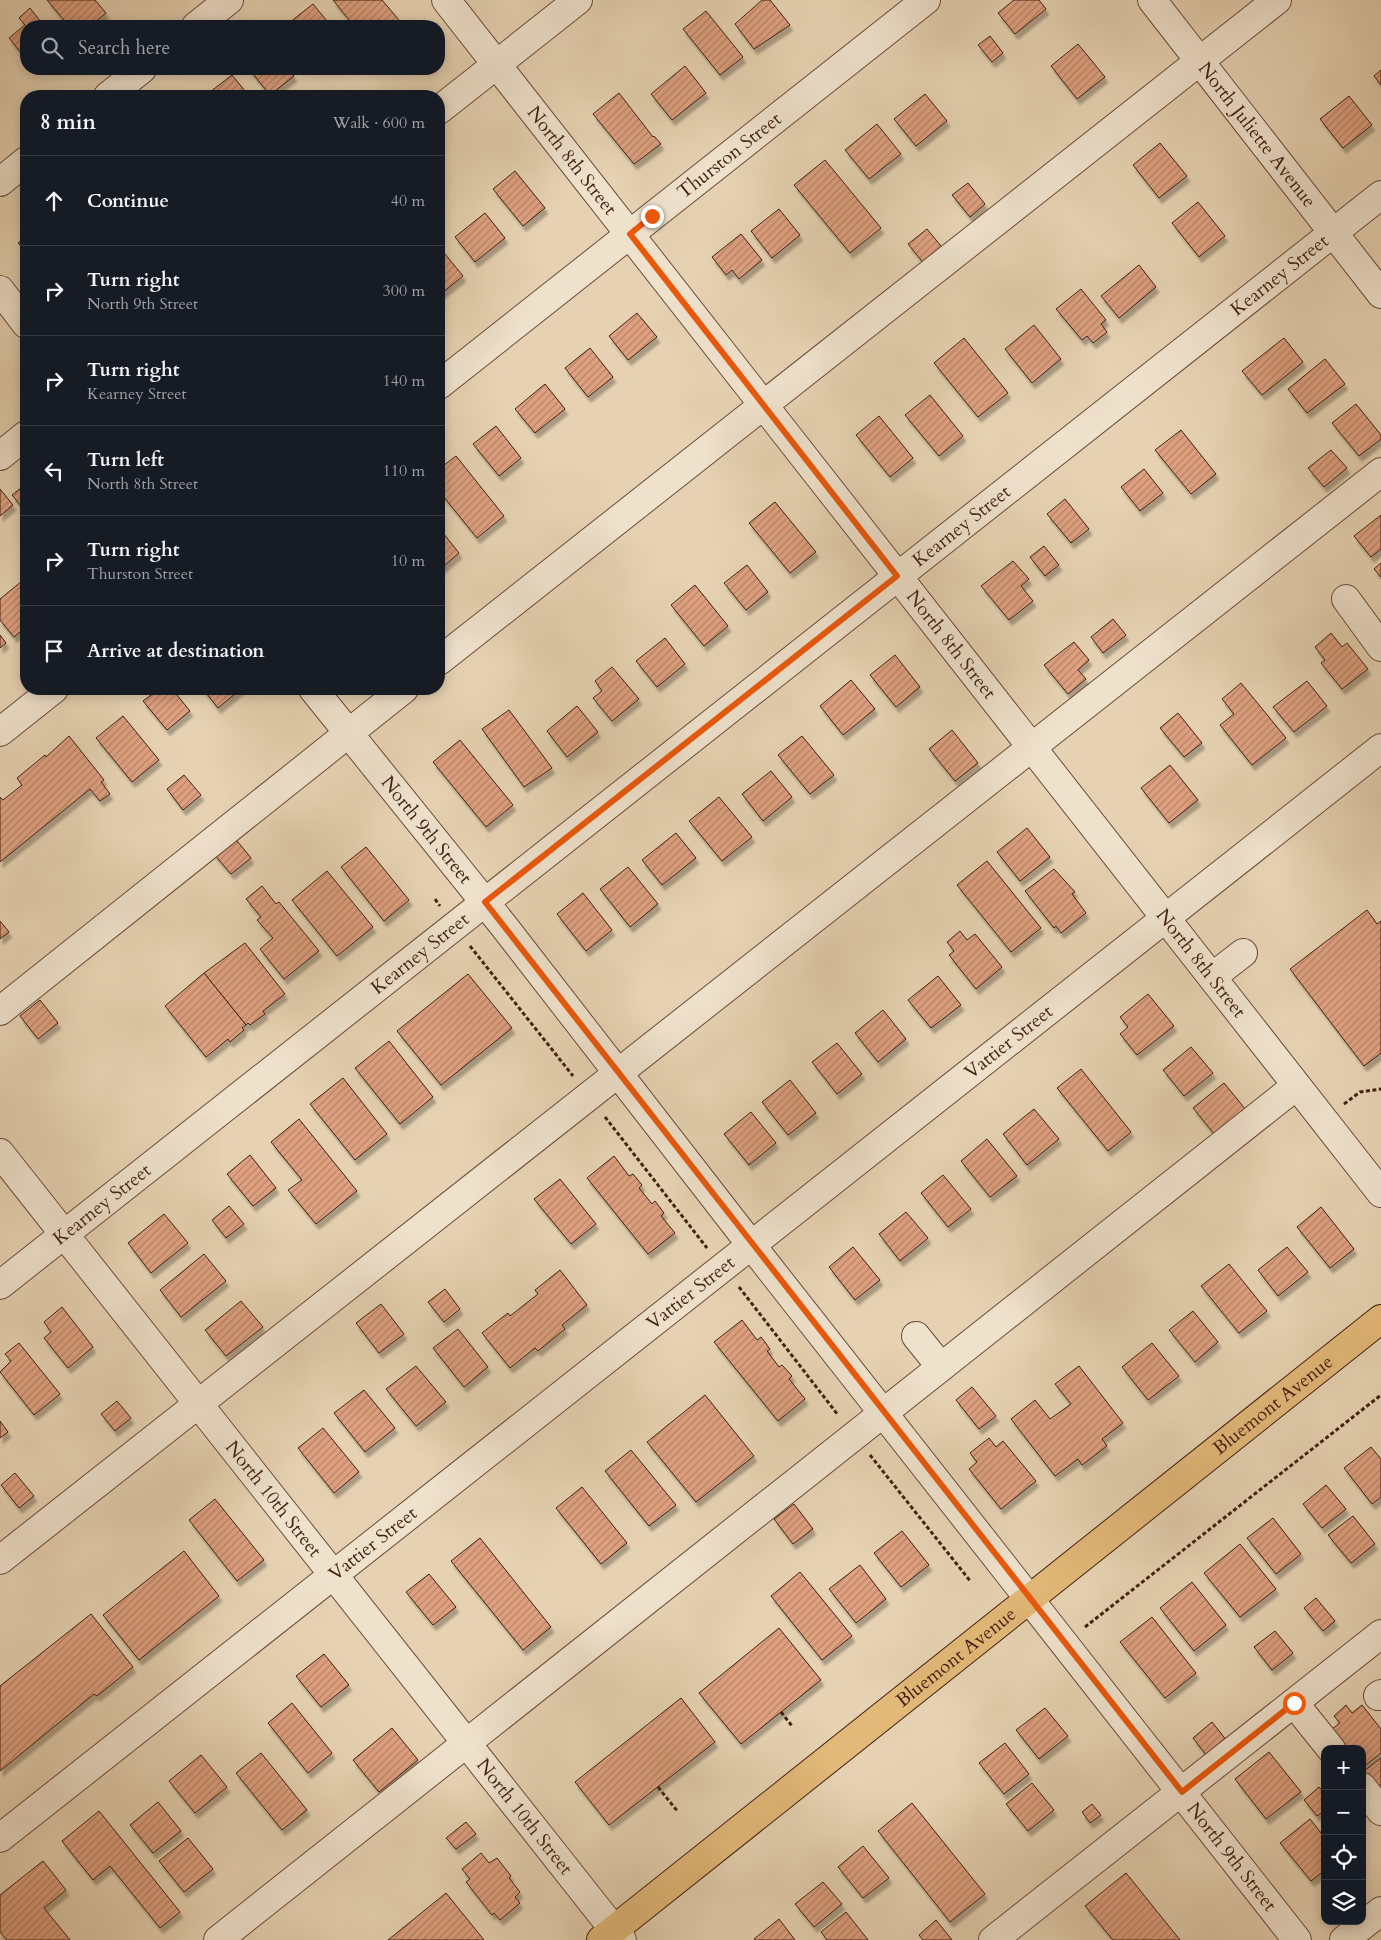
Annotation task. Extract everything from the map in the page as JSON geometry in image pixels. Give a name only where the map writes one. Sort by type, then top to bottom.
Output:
[{"type":"main road","name":"Bluemont Avenue","points":[[612,1936],[1381,1319]]},
{"type":"street","points":[[204,20],[229,0]]},
{"type":"street","name":"North 8th Street","points":[[446,0],[1381,1194]]},
{"type":"street","points":[[445,105],[578,0]]},
{"type":"street","name":"Thurston Street","points":[[445,380],[926,0]]},
{"type":"street","name":"North Juliette Avenue","points":[[1152,0],[1381,294]]},
{"type":"street","points":[[445,656],[1277,0]]},
{"type":"street","points":[[116,90],[134,75]]},
{"type":"street","points":[[0,182],[20,166]]},
{"type":"street","name":"Kearney Street","points":[[0,1285],[1381,194]]},
{"type":"street","points":[[0,290],[20,316]]},
{"type":"street","points":[[0,456],[20,440]]},
{"type":"street","points":[[0,1560],[1381,472]]},
{"type":"street","points":[[1346,599],[1381,647]]},
{"type":"street","points":[[0,732],[46,695]]},
{"type":"street","name":"North 9th Street","points":[[318,695],[485,902],[752,1246],[1297,1940]]},
{"type":"street","points":[[0,1011],[396,695]]},
{"type":"street","name":"Vattier Street","points":[[0,1838],[1381,748]]},
{"type":"street","points":[[1212,978],[1243,953]]},
{"type":"street","points":[[218,1940],[1296,1086]]},
{"type":"street","name":"North 10th Street","points":[[0,1153],[467,1744],[612,1936]]},
{"type":"street","points":[[916,1336],[941,1367]]},
{"type":"street","points":[[993,1940],[1381,1634]]},
{"type":"street","points":[[1294,1703],[1328,1745]]},
{"type":"street","points":[[1364,1790],[1381,1811]]},
{"type":"street","points":[[1344,1940],[1381,1911]]},
{"type":"path","points":[[1324,1120],[1360,1092],[1381,1089]]},
{"type":"path","points":[[1065,1643],[1381,1395]]},
{"type":"path","points":[[781,1712],[792,1726]]},
{"type":"path","points":[[658,1787],[678,1812]]},
{"type":"building","points":[[47,0],[95,0],[106,13],[97,20],[64,20]]},
{"type":"building","points":[[333,0],[382,0],[399,20],[349,20]]},
{"type":"building","points":[[762,0],[770,0],[790,25],[754,49],[735,24]]},
{"type":"building","points":[[1014,0],[1039,0],[1046,9],[1015,34],[998,13]]},
{"type":"building","points":[[313,4],[326,20],[293,20]]},
{"type":"building","points":[[30,8],[39,20],[21,20],[19,18]]},
{"type":"building","points":[[706,11],[743,57],[720,75],[683,29]]},
{"type":"building","points":[[20,29],[20,52],[9,38]]},
{"type":"building","points":[[990,36],[1003,53],[992,62],[978,45]]},
{"type":"building","points":[[1078,44],[1105,77],[1077,99],[1051,66]]},
{"type":"building","points":[[685,66],[706,93],[672,120],[651,94]]},
{"type":"building","points":[[1381,70],[1381,85],[1374,76]]},
{"type":"building","points":[[232,75],[244,90],[213,90]]},
{"type":"building","points":[[254,75],[294,76],[276,90],[266,90]]},
{"type":"building","points":[[619,93],[653,137],[661,144],[634,164],[593,114]]},
{"type":"building","points":[[925,94],[947,121],[916,146],[894,119]]},
{"type":"building","points":[[1349,96],[1372,125],[1343,148],[1320,119]]},
{"type":"building","points":[[877,124],[901,154],[869,179],[845,150]]},
{"type":"building","points":[[1160,143],[1187,176],[1159,198],[1133,165]]},
{"type":"building","points":[[825,160],[881,228],[850,253],[794,185]]},
{"type":"building","points":[[515,171],[545,208],[523,226],[493,189]]},
{"type":"building","points":[[968,183],[985,204],[970,217],[952,195]]},
{"type":"building","points":[[1198,202],[1225,236],[1199,257],[1172,223]]},
{"type":"building","points":[[779,209],[800,235],[772,258],[751,231]]},
{"type":"building","points":[[485,213],[505,238],[475,262],[455,237]]},
{"type":"building","points":[[927,229],[945,251],[926,266],[908,244]]},
{"type":"building","points":[[741,234],[762,260],[739,279],[732,270],[726,275],[712,257]]},
{"type":"building","points":[[445,254],[463,276],[445,291]]},
{"type":"building","points":[[1139,265],[1156,287],[1119,318],[1101,296]]},
{"type":"building","points":[[1081,289],[1106,320],[1101,324],[1107,332],[1093,343],[1087,336],[1082,340],[1056,309]]},
{"type":"building","points":[[637,313],[657,337],[628,360],[609,336]]},
{"type":"building","points":[[1034,325],[1061,359],[1032,383],[1005,349]]},
{"type":"building","points":[[964,338],[1008,393],[978,417],[934,363]]},
{"type":"building","points":[[1284,338],[1303,362],[1262,395],[1242,371]]},
{"type":"building","points":[[590,348],[613,377],[588,397],[565,368]]},
{"type":"building","points":[[1325,359],[1345,384],[1307,413],[1288,389]]},
{"type":"building","points":[[545,384],[565,409],[535,433],[515,409]]},
{"type":"building","points":[[930,395],[963,436],[939,456],[905,415]]},
{"type":"building","points":[[1356,404],[1381,435],[1381,439],[1359,456],[1332,423]]},
{"type":"building","points":[[879,416],[913,458],[890,477],[856,435]]},
{"type":"building","points":[[496,426],[521,458],[499,476],[473,444]]},
{"type":"building","points":[[1181,430],[1216,474],[1191,494],[1155,450]]},
{"type":"building","points":[[1331,450],[1347,468],[1324,487],[1308,468]]},
{"type":"building","points":[[456,456],[504,516],[477,538],[445,498],[445,464]]},
{"type":"building","points":[[1144,469],[1163,493],[1140,511],[1121,487]]},
{"type":"building","points":[[0,489],[13,505],[0,516]]},
{"type":"building","points":[[20,489],[20,505],[12,495]]},
{"type":"building","points":[[1065,499],[1089,529],[1071,543],[1047,514]]},
{"type":"building","points":[[775,502],[816,552],[790,573],[749,523]]},
{"type":"building","points":[[1381,515],[1381,549],[1371,557],[1354,536]]},
{"type":"building","points":[[445,536],[459,553],[445,565]]},
{"type":"building","points":[[1044,546],[1059,565],[1045,576],[1030,557]]},
{"type":"building","points":[[1013,561],[1029,579],[1021,586],[1033,601],[1009,620],[981,586]]},
{"type":"building","points":[[1381,563],[1381,577],[1374,569]]},
{"type":"building","points":[[747,565],[768,592],[746,610],[724,583]]},
{"type":"building","points":[[20,583],[20,632],[14,637],[0,620],[0,599]]},
{"type":"building","points":[[695,585],[728,626],[704,646],[671,605]]},
{"type":"building","points":[[1113,619],[1126,635],[1103,653],[1091,637]]},
{"type":"building","points":[[1331,633],[1342,647],[1347,643],[1368,669],[1342,689],[1321,663],[1325,660],[1315,647]]},
{"type":"building","points":[[0,635],[6,643],[0,648]]},
{"type":"building","points":[[665,638],[685,664],[657,687],[636,661]]},
{"type":"building","points":[[1074,642],[1089,660],[1078,670],[1086,679],[1068,694],[1044,665]]},
{"type":"building","points":[[895,655],[920,687],[896,707],[870,675]]},
{"type":"building","points":[[612,667],[639,699],[612,721],[593,698],[602,691],[595,681]]},
{"type":"building","points":[[851,680],[875,709],[843,735],[820,706]]},
{"type":"building","points":[[1307,681],[1327,706],[1294,732],[1273,707]]},
{"type":"building","points":[[1241,683],[1286,738],[1252,765],[1220,725],[1234,714],[1222,699]]},
{"type":"building","points":[[151,695],[177,695],[190,711],[167,730],[143,701]]},
{"type":"building","points":[[208,695],[234,695],[218,708]]},
{"type":"building","points":[[577,706],[598,732],[567,757],[547,731]]},
{"type":"building","points":[[509,710],[552,768],[524,787],[482,729]]},
{"type":"building","points":[[1178,713],[1202,743],[1184,757],[1160,728]]},
{"type":"building","points":[[123,716],[159,760],[132,782],[96,738]]},
{"type":"building","points":[[952,730],[978,763],[955,781],[929,749]]},
{"type":"building","points":[[69,736],[104,780],[101,782],[110,794],[100,801],[90,789],[0,862],[0,797],[3,800],[22,785],[17,778],[45,755],[46,757]]},
{"type":"building","points":[[802,736],[834,775],[810,794],[778,755]]},
{"type":"building","points":[[460,740],[513,805],[486,827],[433,762]]},
{"type":"building","points":[[1170,765],[1198,800],[1169,823],[1141,788]]},
{"type":"building","points":[[771,771],[792,797],[763,821],[742,794]]},
{"type":"building","points":[[184,775],[201,795],[183,810],[167,789]]},
{"type":"building","points":[[719,797],[752,837],[722,861],[689,821]]},
{"type":"building","points":[[1027,828],[1050,857],[1020,881],[997,852]]},
{"type":"building","points":[[676,833],[696,858],[662,885],[642,860]]},
{"type":"building","points":[[233,836],[251,858],[231,874],[213,853]]},
{"type":"building","points":[[366,847],[409,900],[384,921],[341,867]]},
{"type":"building","points":[[987,861],[1041,928],[1011,952],[957,885]]},
{"type":"building","points":[[628,867],[658,904],[630,927],[600,889]]},
{"type":"building","points":[[1054,869],[1075,892],[1072,894],[1086,913],[1061,933],[1056,926],[1054,928],[1025,891]]},
{"type":"building","points":[[327,871],[373,927],[337,956],[292,900]]},
{"type":"building","points":[[262,886],[276,904],[279,902],[319,951],[284,979],[260,949],[273,938],[257,920],[261,917],[246,899]]},
{"type":"building","points":[[583,893],[612,930],[586,951],[557,914]]},
{"type":"building","points":[[1367,910],[1377,924],[1381,921],[1381,1053],[1364,1066],[1290,969]]},
{"type":"building","points":[[0,921],[9,932],[0,939]]},
{"type":"building","points":[[960,931],[967,940],[975,934],[1002,967],[976,989],[949,955],[954,951],[947,942]]},
{"type":"building","points":[[245,943],[285,994],[263,1011],[265,1014],[250,1025],[248,1023],[246,1025],[204,973]]},
{"type":"building","points":[[204,973],[246,1025],[242,1028],[244,1030],[230,1042],[228,1039],[206,1057],[165,1006]]},
{"type":"building","points":[[468,974],[512,1028],[441,1085],[397,1031]]},
{"type":"building","points":[[938,976],[961,1005],[931,1028],[908,1000]]},
{"type":"building","points":[[1148,994],[1174,1026],[1137,1055],[1120,1034],[1128,1027],[1120,1017]]},
{"type":"building","points":[[40,1000],[58,1023],[38,1039],[20,1016]]},
{"type":"building","points":[[883,1010],[906,1039],[878,1062],[855,1033]]},
{"type":"building","points":[[389,1041],[433,1097],[400,1124],[355,1068]]},
{"type":"building","points":[[837,1043],[862,1074],[837,1094],[812,1062]]},
{"type":"building","points":[[1191,1047],[1213,1073],[1184,1096],[1163,1070]]},
{"type":"building","points":[[1081,1069],[1131,1132],[1108,1151],[1057,1088]]},
{"type":"building","points":[[343,1078],[387,1134],[355,1160],[310,1104]]},
{"type":"building","points":[[790,1080],[816,1113],[788,1135],[762,1102]]},
{"type":"building","points":[[1224,1083],[1246,1110],[1215,1135],[1193,1108]]},
{"type":"building","points":[[1034,1109],[1059,1139],[1027,1165],[1003,1134]]},
{"type":"building","points":[[751,1112],[776,1143],[749,1165],[724,1134]]},
{"type":"building","points":[[299,1119],[357,1191],[316,1224],[288,1190],[302,1180],[271,1142]]},
{"type":"building","points":[[987,1139],[1017,1176],[990,1197],[961,1161]]},
{"type":"building","points":[[250,1155],[276,1188],[253,1206],[227,1174]]},
{"type":"building","points":[[614,1156],[629,1176],[633,1174],[642,1185],[639,1188],[652,1204],[655,1201],[664,1213],[661,1216],[675,1233],[648,1254],[587,1178]]},
{"type":"building","points":[[943,1175],[971,1209],[948,1227],[921,1193]]},
{"type":"building","points":[[560,1179],[596,1224],[571,1244],[534,1199]]},
{"type":"building","points":[[229,1206],[244,1224],[226,1238],[212,1220]]},
{"type":"building","points":[[1321,1207],[1354,1249],[1330,1268],[1297,1227]]},
{"type":"building","points":[[906,1212],[928,1238],[900,1261],[879,1234]]},
{"type":"building","points":[[164,1214],[188,1243],[151,1273],[128,1243]]},
{"type":"building","points":[[853,1247],[880,1280],[855,1300],[829,1267]]},
{"type":"building","points":[[1287,1247],[1308,1272],[1278,1296],[1258,1270]]},
{"type":"building","points":[[204,1254],[226,1281],[181,1317],[160,1290]]},
{"type":"building","points":[[1229,1264],[1267,1311],[1239,1333],[1201,1286]]},
{"type":"building","points":[[560,1270],[587,1305],[562,1325],[565,1329],[538,1351],[535,1348],[510,1368],[482,1333],[508,1313],[510,1316],[538,1294],[535,1290]]},
{"type":"building","points":[[445,1289],[460,1309],[444,1322],[428,1302]]},
{"type":"building","points":[[241,1301],[263,1327],[226,1356],[205,1330]]},
{"type":"building","points":[[381,1304],[404,1334],[379,1353],[356,1323]]},
{"type":"building","points":[[62,1307],[93,1347],[68,1368],[44,1338],[51,1332],[44,1322]]},
{"type":"building","points":[[1193,1311],[1218,1342],[1195,1362],[1169,1330]]},
{"type":"building","points":[[742,1320],[757,1340],[761,1337],[770,1349],[767,1351],[779,1367],[782,1365],[792,1376],[789,1379],[805,1399],[778,1421],[714,1342]]},
{"type":"building","points":[[458,1329],[488,1367],[464,1387],[433,1348]]},
{"type":"building","points":[[19,1343],[60,1394],[34,1415],[0,1372],[11,1361],[5,1354]]},
{"type":"building","points":[[1152,1343],[1179,1376],[1148,1400],[1122,1367]]},
{"type":"building","points":[[416,1366],[446,1402],[416,1426],[386,1389]]},
{"type":"building","points":[[1079,1366],[1123,1423],[1102,1439],[1107,1446],[1082,1465],[1078,1459],[1055,1476],[1011,1419],[1035,1400],[1050,1419],[1071,1404],[1055,1384]]},
{"type":"building","points":[[972,1387],[996,1416],[979,1429],[956,1400]]},
{"type":"building","points":[[364,1390],[395,1428],[365,1452],[334,1413]]},
{"type":"building","points":[[705,1395],[754,1456],[696,1502],[647,1442]]},
{"type":"building","points":[[117,1401],[131,1418],[115,1431],[101,1414]]},
{"type":"building","points":[[0,1421],[8,1432],[0,1438]]},
{"type":"building","points":[[323,1428],[359,1472],[334,1493],[298,1448]]},
{"type":"building","points":[[989,1438],[996,1447],[1003,1441],[1036,1481],[1001,1509],[969,1469],[977,1462],[970,1453]]},
{"type":"building","points":[[1371,1447],[1381,1459],[1381,1497],[1372,1504],[1344,1468]]},
{"type":"building","points":[[631,1450],[676,1505],[649,1526],[605,1471]]},
{"type":"building","points":[[15,1473],[34,1496],[19,1508],[1,1485]]},
{"type":"building","points":[[1326,1485],[1346,1509],[1322,1528],[1303,1504]]},
{"type":"building","points":[[582,1487],[627,1543],[601,1564],[556,1508]]},
{"type":"building","points":[[215,1499],[264,1560],[237,1581],[189,1520]]},
{"type":"building","points":[[794,1504],[813,1529],[793,1544],[774,1519]]},
{"type":"building","points":[[1353,1516],[1375,1544],[1351,1563],[1328,1535]]},
{"type":"building","points":[[1273,1518],[1301,1554],[1276,1574],[1247,1538]]},
{"type":"building","points":[[902,1531],[929,1565],[901,1587],[874,1553]]},
{"type":"building","points":[[480,1538],[551,1627],[523,1650],[451,1561]]},
{"type":"building","points":[[1240,1544],[1276,1589],[1240,1617],[1204,1573]]},
{"type":"building","points":[[184,1551],[219,1596],[139,1660],[103,1615]]},
{"type":"building","points":[[860,1565],[886,1599],[856,1623],[829,1589]]},
{"type":"building","points":[[800,1572],[852,1636],[822,1660],[771,1596]]},
{"type":"building","points":[[429,1574],[456,1607],[433,1625],[406,1592]]},
{"type":"building","points":[[1192,1582],[1226,1625],[1194,1651],[1160,1608]]},
{"type":"building","points":[[1316,1598],[1335,1621],[1323,1631],[1304,1608]]},
{"type":"building","points":[[91,1614],[133,1667],[97,1696],[94,1694],[0,1771],[0,1686]]},
{"type":"building","points":[[1152,1617],[1196,1673],[1165,1698],[1120,1642]]},
{"type":"building","points":[[779,1628],[821,1680],[741,1744],[699,1693]]},
{"type":"building","points":[[1275,1631],[1293,1653],[1272,1670],[1254,1647]]},
{"type":"building","points":[[324,1654],[349,1685],[321,1707],[296,1676]]},
{"type":"building","points":[[681,1698],[715,1742],[609,1825],[575,1782]]},
{"type":"building","points":[[292,1703],[332,1753],[308,1773],[268,1723]]},
{"type":"building","points":[[1346,1705],[1352,1713],[1362,1705],[1381,1729],[1381,1753],[1366,1765],[1366,1745],[1344,1745],[1332,1729],[1340,1723],[1334,1716]]},
{"type":"building","points":[[1045,1708],[1068,1736],[1039,1759],[1016,1730]]},
{"type":"building","points":[[1212,1722],[1227,1741],[1207,1756],[1193,1738]]},
{"type":"building","points":[[392,1728],[418,1760],[379,1792],[353,1760]]},
{"type":"building","points":[[1005,1743],[1029,1774],[1004,1794],[979,1763]]},
{"type":"building","points":[[1269,1752],[1301,1792],[1266,1819],[1235,1779]]},
{"type":"building","points":[[261,1753],[307,1810],[282,1830],[236,1773]]},
{"type":"building","points":[[201,1755],[227,1787],[195,1813],[169,1781]]},
{"type":"building","points":[[1381,1758],[1381,1793],[1366,1774],[1366,1769]]},
{"type":"building","points":[[1032,1783],[1054,1810],[1028,1831],[1006,1804]]},
{"type":"building","points":[[1319,1787],[1321,1789],[1321,1813],[1317,1816],[1304,1800]]},
{"type":"building","points":[[158,1802],[181,1831],[153,1853],[130,1825]]},
{"type":"building","points":[[912,1803],[985,1894],[950,1922],[878,1831]]},
{"type":"building","points":[[1092,1804],[1101,1815],[1090,1823],[1082,1812]]},
{"type":"building","points":[[99,1811],[180,1912],[160,1928],[110,1866],[93,1880],[62,1841]]},
{"type":"building","points":[[1310,1819],[1321,1833],[1321,1873],[1311,1881],[1280,1843]]},
{"type":"building","points":[[466,1822],[476,1834],[456,1849],[446,1838]]},
{"type":"building","points":[[188,1838],[213,1869],[184,1892],[159,1861]]},
{"type":"building","points":[[863,1846],[889,1878],[863,1898],[838,1867]]},
{"type":"building","points":[[481,1853],[489,1863],[497,1858],[511,1876],[509,1878],[520,1892],[515,1897],[520,1903],[500,1920],[494,1913],[492,1915],[466,1882],[470,1879],[462,1869]]},
{"type":"building","points":[[43,1861],[66,1890],[44,1908],[70,1940],[7,1940],[0,1932],[0,1895]]},
{"type":"building","points":[[1126,1873],[1180,1940],[1113,1940],[1085,1906]]},
{"type":"building","points":[[823,1882],[842,1904],[814,1927],[795,1904]]},
{"type":"building","points":[[446,1893],[484,1940],[388,1940]]},
{"type":"building","points":[[846,1912],[868,1940],[827,1940],[821,1932]]},
{"type":"building","points":[[779,1919],[795,1940],[754,1939]]},
{"type":"building","points":[[936,1920],[952,1940],[923,1940],[919,1935]]},
{"type":"route","points":[[652,216],[630,234],[897,576],[485,902],[752,1246],[1182,1792],[1294,1703]]}]
